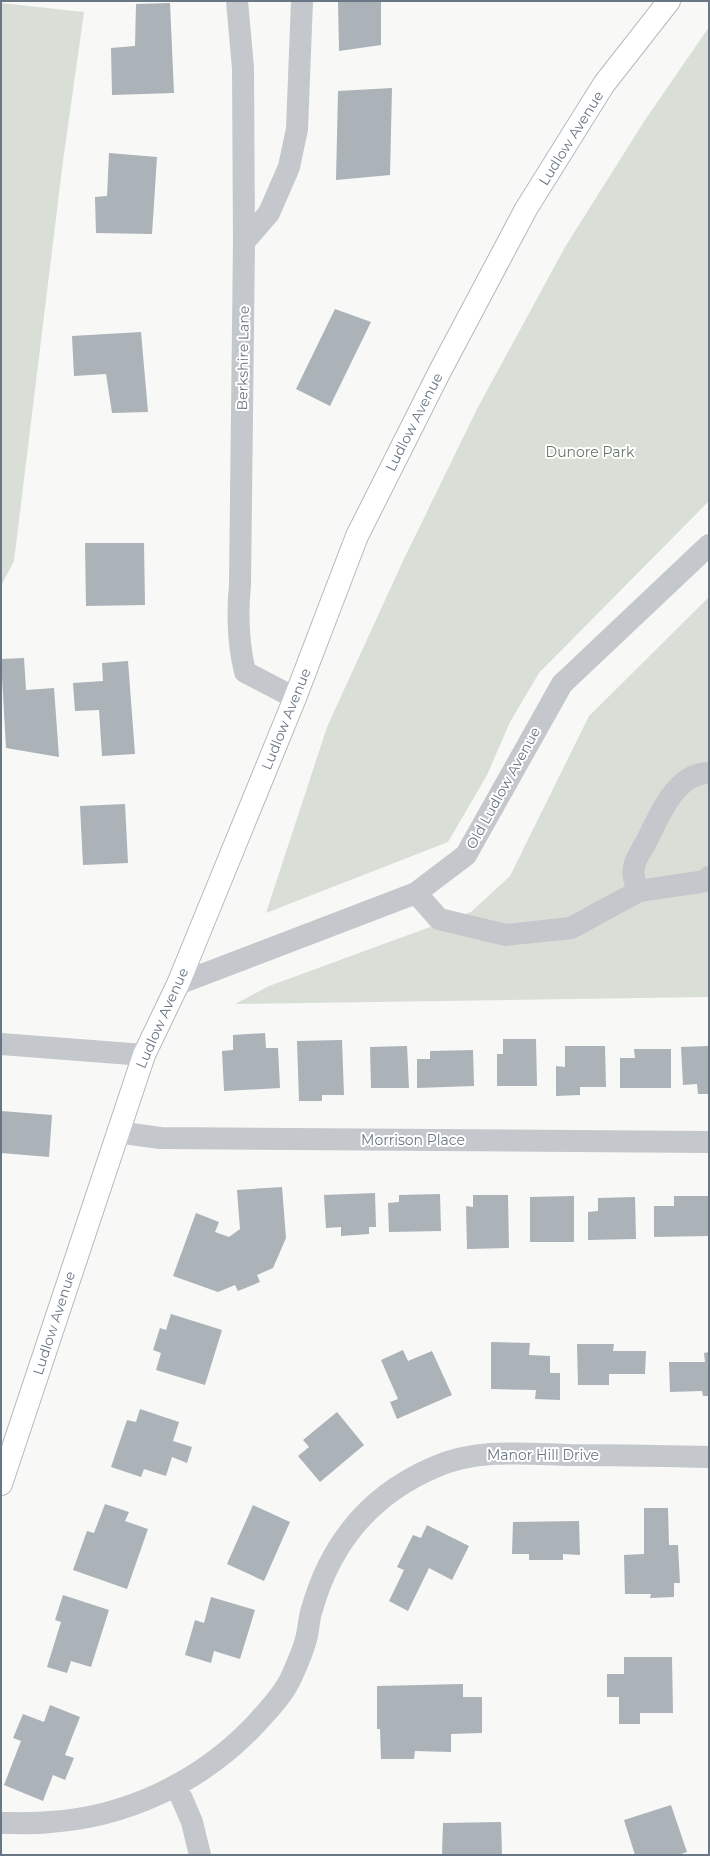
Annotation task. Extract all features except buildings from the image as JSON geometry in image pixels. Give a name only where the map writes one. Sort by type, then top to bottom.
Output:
[{"type":"main road","name":"Ludlow Avenue","points":[[1,1484],[144,1055],[178,984],[295,698],[357,536],[440,371],[526,209],[604,84],[670,1]]},
{"type":"street","name":"Berkshire Lane","points":[[237,1],[243,68],[244,242],[240,585],[237,615],[240,650],[245,672],[295,698]]},
{"type":"street","points":[[244,242],[269,213],[289,167],[297,129],[302,1]]},
{"type":"street","name":"Old Ludlow Avenue","points":[[178,984],[416,893],[466,855],[562,684],[709,544]]},
{"type":"street","points":[[639,891],[634,880],[634,866],[664,808],[676,791],[691,777],[709,773]]},
{"type":"street","points":[[416,893],[439,919],[506,935],[570,928],[639,891],[706,881],[709,877]]},
{"type":"street","points":[[1,1044],[144,1055]]},
{"type":"street","name":"Morrison Place","points":[[118,1132],[160,1138],[709,1142]]},
{"type":"street","name":"Manor Hill Drive","points":[[1,1823],[50,1822],[91,1817],[130,1806],[176,1786],[203,1770],[236,1744],[264,1715],[289,1682],[307,1637],[311,1611],[324,1573],[343,1538],[370,1508],[401,1484],[437,1466],[488,1453],[709,1457]]},
{"type":"street","points":[[176,1786],[192,1822],[200,1855]]},
{"type":"green space","points":[[1,3],[84,12],[63,161],[14,561],[1,586]]},
{"type":"green space","name":"Dunore Park","points":[[709,27],[709,501],[539,673],[510,722],[487,775],[448,842],[266,913],[327,727],[402,563],[477,409],[565,247],[645,120]]},
{"type":"green space","points":[[709,597],[709,997],[235,1004],[269,986],[471,912],[510,876],[589,716]]}]
